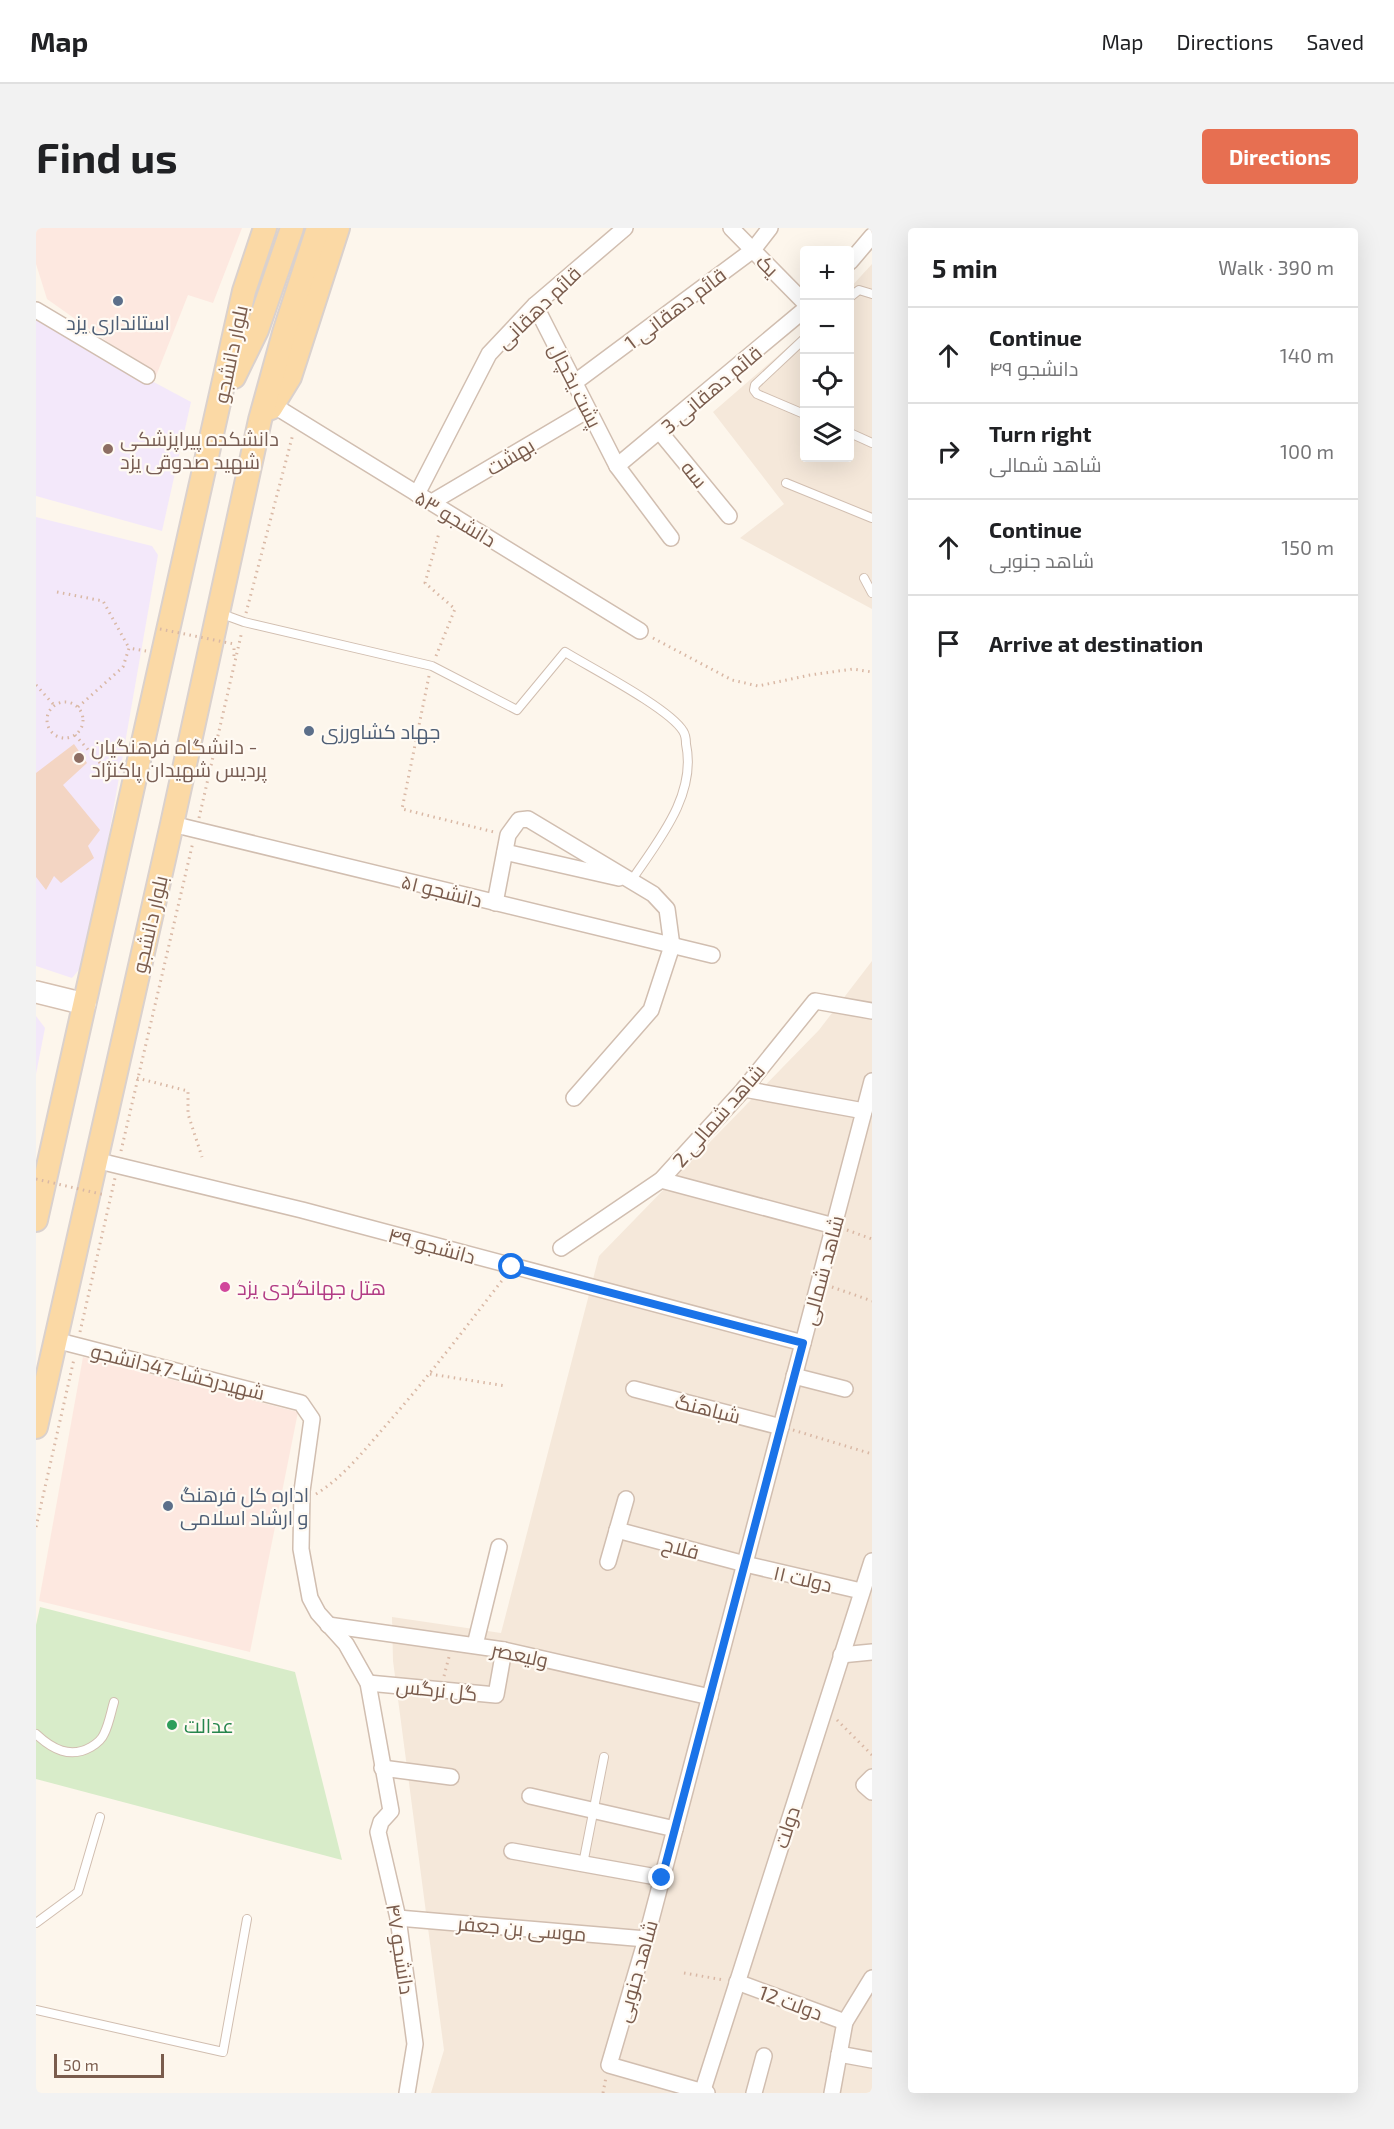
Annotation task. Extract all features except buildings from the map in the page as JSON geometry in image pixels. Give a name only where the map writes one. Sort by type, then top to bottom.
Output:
[{"type":"main road","name":"بلوار دانشجو","points":[[36,1220],[47,1155],[85,1004],[244,291],[265,228]]},
{"type":"main road","points":[[219,408],[257,330],[292,228]]},
{"type":"main road","points":[[267,413],[284,333],[318,228]]},
{"type":"main road","points":[[267,413],[290,376],[339,228]]},
{"type":"main road","name":"بلوار دانشجو","points":[[36,1427],[172,824],[217,612],[267,413]]},
{"type":"street","name":"قائم دهقانی","points":[[417,494],[489,354],[535,305],[625,228]]},
{"type":"street","name":"یک","points":[[731,228],[802,300]]},
{"type":"street","name":"قائم دهقانی 1","points":[[574,383],[753,250],[770,228]]},
{"type":"street","points":[[854,256],[872,236]]},
{"type":"street","name":"پشت یخچال","points":[[535,305],[617,466]]},
{"type":"street","points":[[36,310],[147,376]]},
{"type":"street","name":"قائم دهقانی 3","points":[[617,466],[800,313]]},
{"type":"street","name":"بهشت","points":[[432,502],[588,410]]},
{"type":"street","name":"دانشجو ۵۳","points":[[267,413],[297,420],[639,631]]},
{"type":"street","name":"سه","points":[[660,432],[729,516]]},
{"type":"street","points":[[617,466],[671,538]]},
{"type":"street","points":[[495,903],[508,836],[519,820],[528,819],[653,894],[667,909],[672,946],[651,1010],[574,1098]]},
{"type":"street","name":"دانشجو ۵۱","points":[[172,824],[712,955]]},
{"type":"street","points":[[505,852],[631,881]]},
{"type":"street","points":[[36,992],[85,1004]]},
{"type":"street","name":"شاهد شمالی 2","points":[[561,1248],[661,1180],[744,1089],[815,1001],[872,1011]]},
{"type":"street","name":"شاهد شمالی","points":[[745,1564],[872,1081]]},
{"type":"street","points":[[744,1089],[864,1111]]},
{"type":"street","name":"دانشجو ۴۹","points":[[95,1160],[302,1210],[803,1343]]},
{"type":"street","points":[[661,1180],[834,1226]]},
{"type":"street","name":"شهیدرخشا-47دانشجو","points":[[55,1340],[301,1403],[312,1419],[302,1503]]},
{"type":"street","points":[[794,1376],[845,1389]]},
{"type":"street","name":"شباهنگ","points":[[634,1389],[781,1427]]},
{"type":"street","points":[[608,1562],[626,1499]]},
{"type":"street","points":[[302,1503],[301,1549],[309,1598],[318,1613],[346,1644],[368,1683],[382,1768],[451,1777]]},
{"type":"street","name":"فلاح","points":[[617,1530],[745,1564]]},
{"type":"street","points":[[475,1645],[499,1546]]},
{"type":"street","name":"دولت","points":[[704,2092],[872,1561]]},
{"type":"street","name":"دولت ۱۱","points":[[745,1564],[861,1591]]},
{"type":"street","name":"شاهد جنوبی","points":[[704,2092],[609,2065],[646,1939],[745,1564]]},
{"type":"street","name":"ولیعصر","points":[[328,1625],[504,1650],[710,1697]]},
{"type":"street","name":"گل نرگس","points":[[368,1683],[496,1695],[504,1650]]},
{"type":"street","points":[[841,1655],[872,1652]]},
{"type":"street","name":"دانشجو ۴۷","points":[[382,1768],[392,1811],[381,1822],[378,1832],[398,1918],[415,2044],[407,2093]]},
{"type":"street","points":[[872,1777],[864,1785],[872,1792]]},
{"type":"street","points":[[530,1796],[675,1829]]},
{"type":"street","points":[[512,1851],[662,1878]]},
{"type":"street","name":"موسی بن جعفر","points":[[398,1918],[646,1939]]},
{"type":"street","points":[[832,2093],[845,2022],[868,1994],[872,1978]]},
{"type":"street","name":"دولت 12","points":[[737,1982],[845,2022]]},
{"type":"street","points":[[839,2054],[872,2060]]},
{"type":"street","points":[[754,2093],[764,2056]]},
{"type":"lane","points":[[854,294],[859,290],[872,294]]},
{"type":"lane","points":[[800,343],[755,385],[754,390],[757,394],[800,412]]},
{"type":"lane","points":[[854,435],[872,443]]},
{"type":"lane","points":[[786,483],[872,518]]},
{"type":"lane","points":[[864,578],[872,593]]},
{"type":"lane","points":[[217,612],[244,622],[432,666],[518,710],[565,652],[664,712],[684,731],[689,759],[683,795],[667,828],[631,881]]},
{"type":"lane","points":[[36,1734],[58,1750],[70,1753],[82,1752],[94,1746],[104,1736],[114,1702]]},
{"type":"lane","points":[[583,1864],[604,1757]]},
{"type":"lane","points":[[36,1923],[78,1892],[100,1817]]},
{"type":"lane","points":[[36,2010],[223,2052],[247,1919]]},
{"type":"path","points":[[36,1527],[234,664],[297,420]]},
{"type":"path","points":[[439,533],[425,583],[455,609],[432,666],[402,809],[508,836]]},
{"type":"path","points":[[57,592],[103,601],[129,648],[123,667],[78,706]]},
{"type":"path","points":[[160,629],[234,644],[234,664]]},
{"type":"path","points":[[639,631],[732,680],[758,686],[853,669],[872,672]]},
{"type":"path","points":[[129,648],[164,654]]},
{"type":"path","points":[[36,685],[54,705]]},
{"type":"path","points":[[66,701],[78,706],[84,718],[82,731],[71,739],[58,738],[49,729],[47,716],[54,705],[66,701]]},
{"type":"path","points":[[75,735],[100,763]]},
{"type":"path","points":[[115,1072],[188,1090],[188,1114],[202,1157]]},
{"type":"path","points":[[36,1179],[105,1195]]},
{"type":"path","points":[[834,1226],[872,1239]]},
{"type":"path","points":[[302,1503],[330,1485],[363,1452],[430,1374],[512,1267]]},
{"type":"path","points":[[819,1283],[872,1301]]},
{"type":"path","points":[[430,1374],[506,1386]]},
{"type":"path","points":[[781,1427],[872,1454]]},
{"type":"path","points":[[440,1690],[453,1643]]},
{"type":"path","points":[[824,1707],[872,1755]]},
{"type":"path","points":[[684,1972],[737,1982]]},
{"type":"shaded area","name":"استانداری یزد","points":[[36,228],[242,228],[213,303],[188,295],[156,376],[47,299],[36,264]]},
{"type":"shaded area","points":[[872,264],[872,609],[740,538],[784,504],[713,412],[800,336],[800,462],[854,462],[854,284]]},
{"type":"shaded area","name":"دانشکده پیراپزشکی شهید صدوقی یزد","points":[[36,319],[191,402],[162,531],[36,496]]},
{"type":"shaded area","name":"دانشگاه فرهنگیان - پردیس شهیدان پاکنژاد","points":[[36,517],[152,546],[158,555],[87,960],[72,978],[36,966]]},
{"type":"shaded area","points":[[872,961],[872,2093],[431,2093],[444,2050],[393,1661],[392,1617],[501,1633],[599,1256],[819,1030]]},
{"type":"shaded area","points":[[36,1016],[45,1028],[36,1074]]},
{"type":"shaded area","name":"اداره کل فرهنگ و ارشاد اسلامی","points":[[83,1357],[298,1412],[250,1652],[39,1601]]},
{"type":"green space","name":"عدالت","points":[[40,1607],[295,1672],[342,1860],[36,1779],[36,1625]]},
{"type":"place","name":"استانداری یزد","points":[[118,301]]},
{"type":"place","name":"دانشکده پیراپزشکی شهید صدوقی یزد","points":[[108,449]]},
{"type":"place","name":"جهاد کشاورزی","points":[[309,731]]},
{"type":"place","name":"دانشگاه فرهنگیان - پردیس شهیدان پاکنژاد","points":[[79,758]]},
{"type":"place","name":"هتل جهانگردی یزد","points":[[225,1287]]},
{"type":"place","name":"اداره کل فرهنگ و ارشاد اسلامی","points":[[168,1506]]},
{"type":"place","name":"عدالت","points":[[172,1725]]},
{"type":"route","points":[[512,1267],[803,1343],[662,1878]]}]
